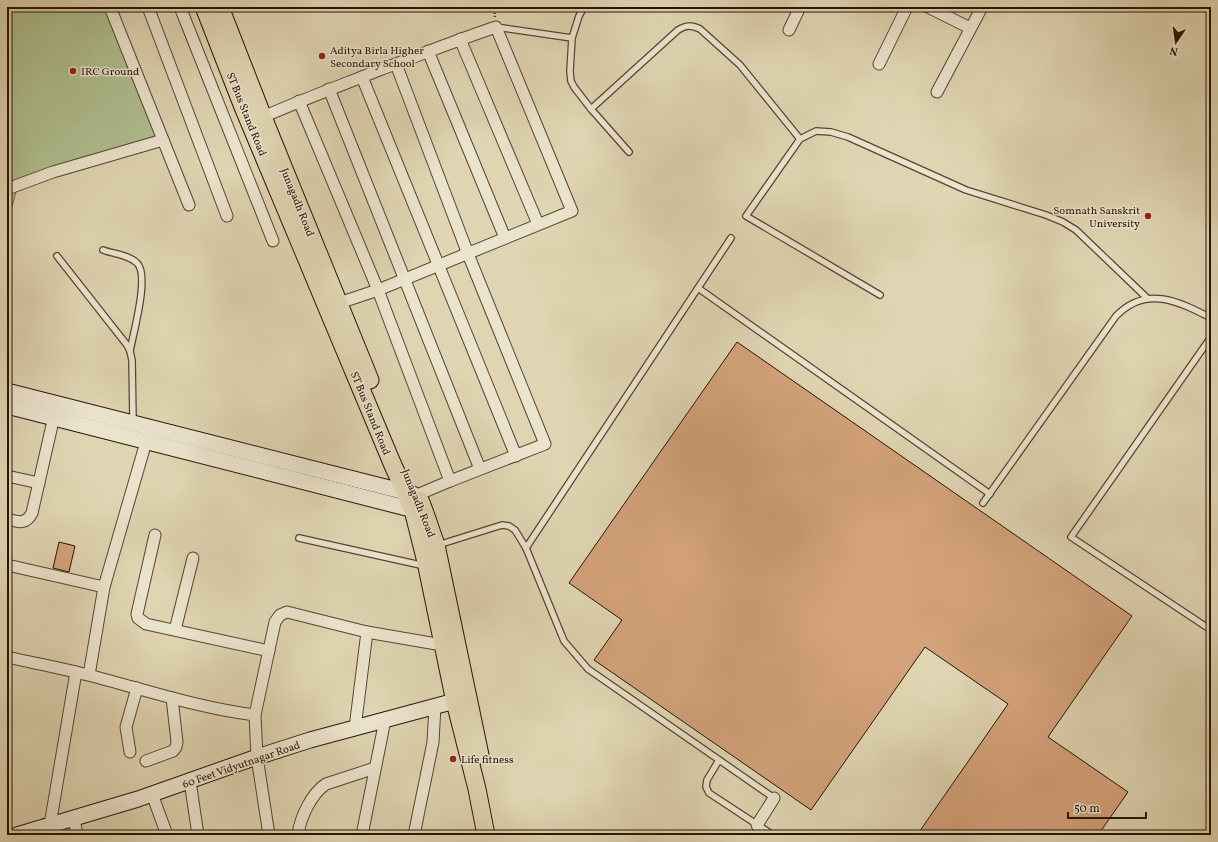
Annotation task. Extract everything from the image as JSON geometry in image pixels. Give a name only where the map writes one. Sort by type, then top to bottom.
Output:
[{"type":"main road","name":"ST Bus Stand Road","points":[[204,7],[243,107],[392,463],[415,502],[427,567],[450,647],[486,835]]},
{"type":"main road","name":"Junagadh Road","points":[[220,7],[339,303],[415,502],[436,545],[450,647]]},
{"type":"main road","points":[[461,700],[497,835]]},
{"type":"street","points":[[110,7],[189,205]]},
{"type":"street","points":[[148,7],[227,216]]},
{"type":"street","points":[[180,7],[273,241]]},
{"type":"street","points":[[789,30],[800,7]]},
{"type":"street","points":[[879,64],[907,7]]},
{"type":"street","points":[[928,7],[970,28]]},
{"type":"street","points":[[937,92],[982,7]]},
{"type":"street","points":[[263,117],[329,89],[460,39],[496,27],[572,211],[378,290],[339,303]]},
{"type":"street","points":[[460,39],[538,224]]},
{"type":"street","points":[[428,51],[505,238]]},
{"type":"street","points":[[10,399],[55,411],[146,442],[415,502],[450,481],[545,444],[468,254],[396,64]]},
{"type":"street","points":[[362,77],[516,456]]},
{"type":"street","points":[[329,89],[480,469]]},
{"type":"street","points":[[299,101],[378,290],[450,481]]},
{"type":"street","points":[[7,189],[53,172],[163,140]]},
{"type":"street","points":[[55,411],[150,427],[415,502]]},
{"type":"street","points":[[7,520],[18,522],[28,519],[32,513],[55,411]]},
{"type":"street","points":[[88,675],[104,587],[150,427]]},
{"type":"street","points":[[7,476],[39,483]]},
{"type":"street","points":[[155,535],[137,614],[138,618],[146,624],[269,651]]},
{"type":"street","points":[[175,630],[193,558]]},
{"type":"street","points":[[7,565],[104,587]]},
{"type":"street","points":[[269,835],[257,757],[255,715],[275,622],[280,615],[287,612],[367,632],[450,647]]},
{"type":"street","points":[[355,728],[367,632]]},
{"type":"street","points":[[7,657],[76,672],[172,698],[255,715]]},
{"type":"street","points":[[50,825],[76,672]]},
{"type":"street","points":[[130,752],[126,727],[137,688]]},
{"type":"street","points":[[146,761],[173,751],[176,747],[177,742],[172,698]]},
{"type":"street","name":"60 Feet Vidyutnagar Road","points":[[17,835],[152,794],[310,740],[461,700]]},
{"type":"street","points":[[414,835],[432,750],[435,706]]},
{"type":"street","points":[[362,835],[385,720]]},
{"type":"street","points":[[298,835],[302,816],[317,791],[326,784],[375,768]]},
{"type":"street","points":[[190,781],[196,834]]},
{"type":"street","points":[[152,794],[167,835]]},
{"type":"street","points":[[757,825],[774,798]]},
{"type":"street","points":[[74,818],[77,835]]},
{"type":"lane","points":[[584,7],[579,16],[572,38],[570,71],[571,81],[574,87],[629,152]]},
{"type":"lane","points":[[592,109],[678,30],[684,26],[692,25],[700,28],[740,65],[800,139]]},
{"type":"lane","points":[[496,27],[572,38]]},
{"type":"lane","points":[[880,295],[746,216],[800,139],[816,131],[831,132],[848,137],[966,190],[1046,215],[1063,222],[1076,230],[1147,298]]},
{"type":"lane","points":[[526,548],[731,238]]},
{"type":"lane","points":[[103,250],[129,258],[138,264],[142,273],[143,285],[130,351]]},
{"type":"lane","points":[[57,256],[127,344],[132,360],[133,423]]},
{"type":"lane","points":[[698,288],[990,494]]},
{"type":"lane","points":[[983,503],[1116,316],[1124,308],[1147,298],[1161,299],[1190,307],[1211,318]]},
{"type":"lane","points":[[1211,337],[1071,537],[1211,630]]},
{"type":"lane","points":[[436,545],[502,525],[509,526],[515,530],[526,548],[564,640],[588,669],[774,798]]},
{"type":"lane","points":[[299,538],[427,567]]},
{"type":"lane","points":[[719,760],[707,780],[706,787],[709,793],[773,835]]},
{"type":"green space","name":"IRC Ground","points":[[7,7],[113,7],[164,136],[19,181],[8,221],[7,221]]},
{"type":"building","points":[[737,342],[1132,616],[1048,737],[1128,792],[1098,835],[917,835],[1008,704],[925,647],[811,810],[594,660],[622,620],[569,583]]},
{"type":"building","points":[[59,542],[75,546],[69,572],[53,568]]},
{"type":"place","name":"Aditya Birla Higher Secondary School","points":[[322,56]]},
{"type":"place","name":"IRC Ground","points":[[73,71]]},
{"type":"place","name":"Somnath Sanskrit University","points":[[1148,216]]},
{"type":"place","name":"Life fitness","points":[[453,759]]}]
